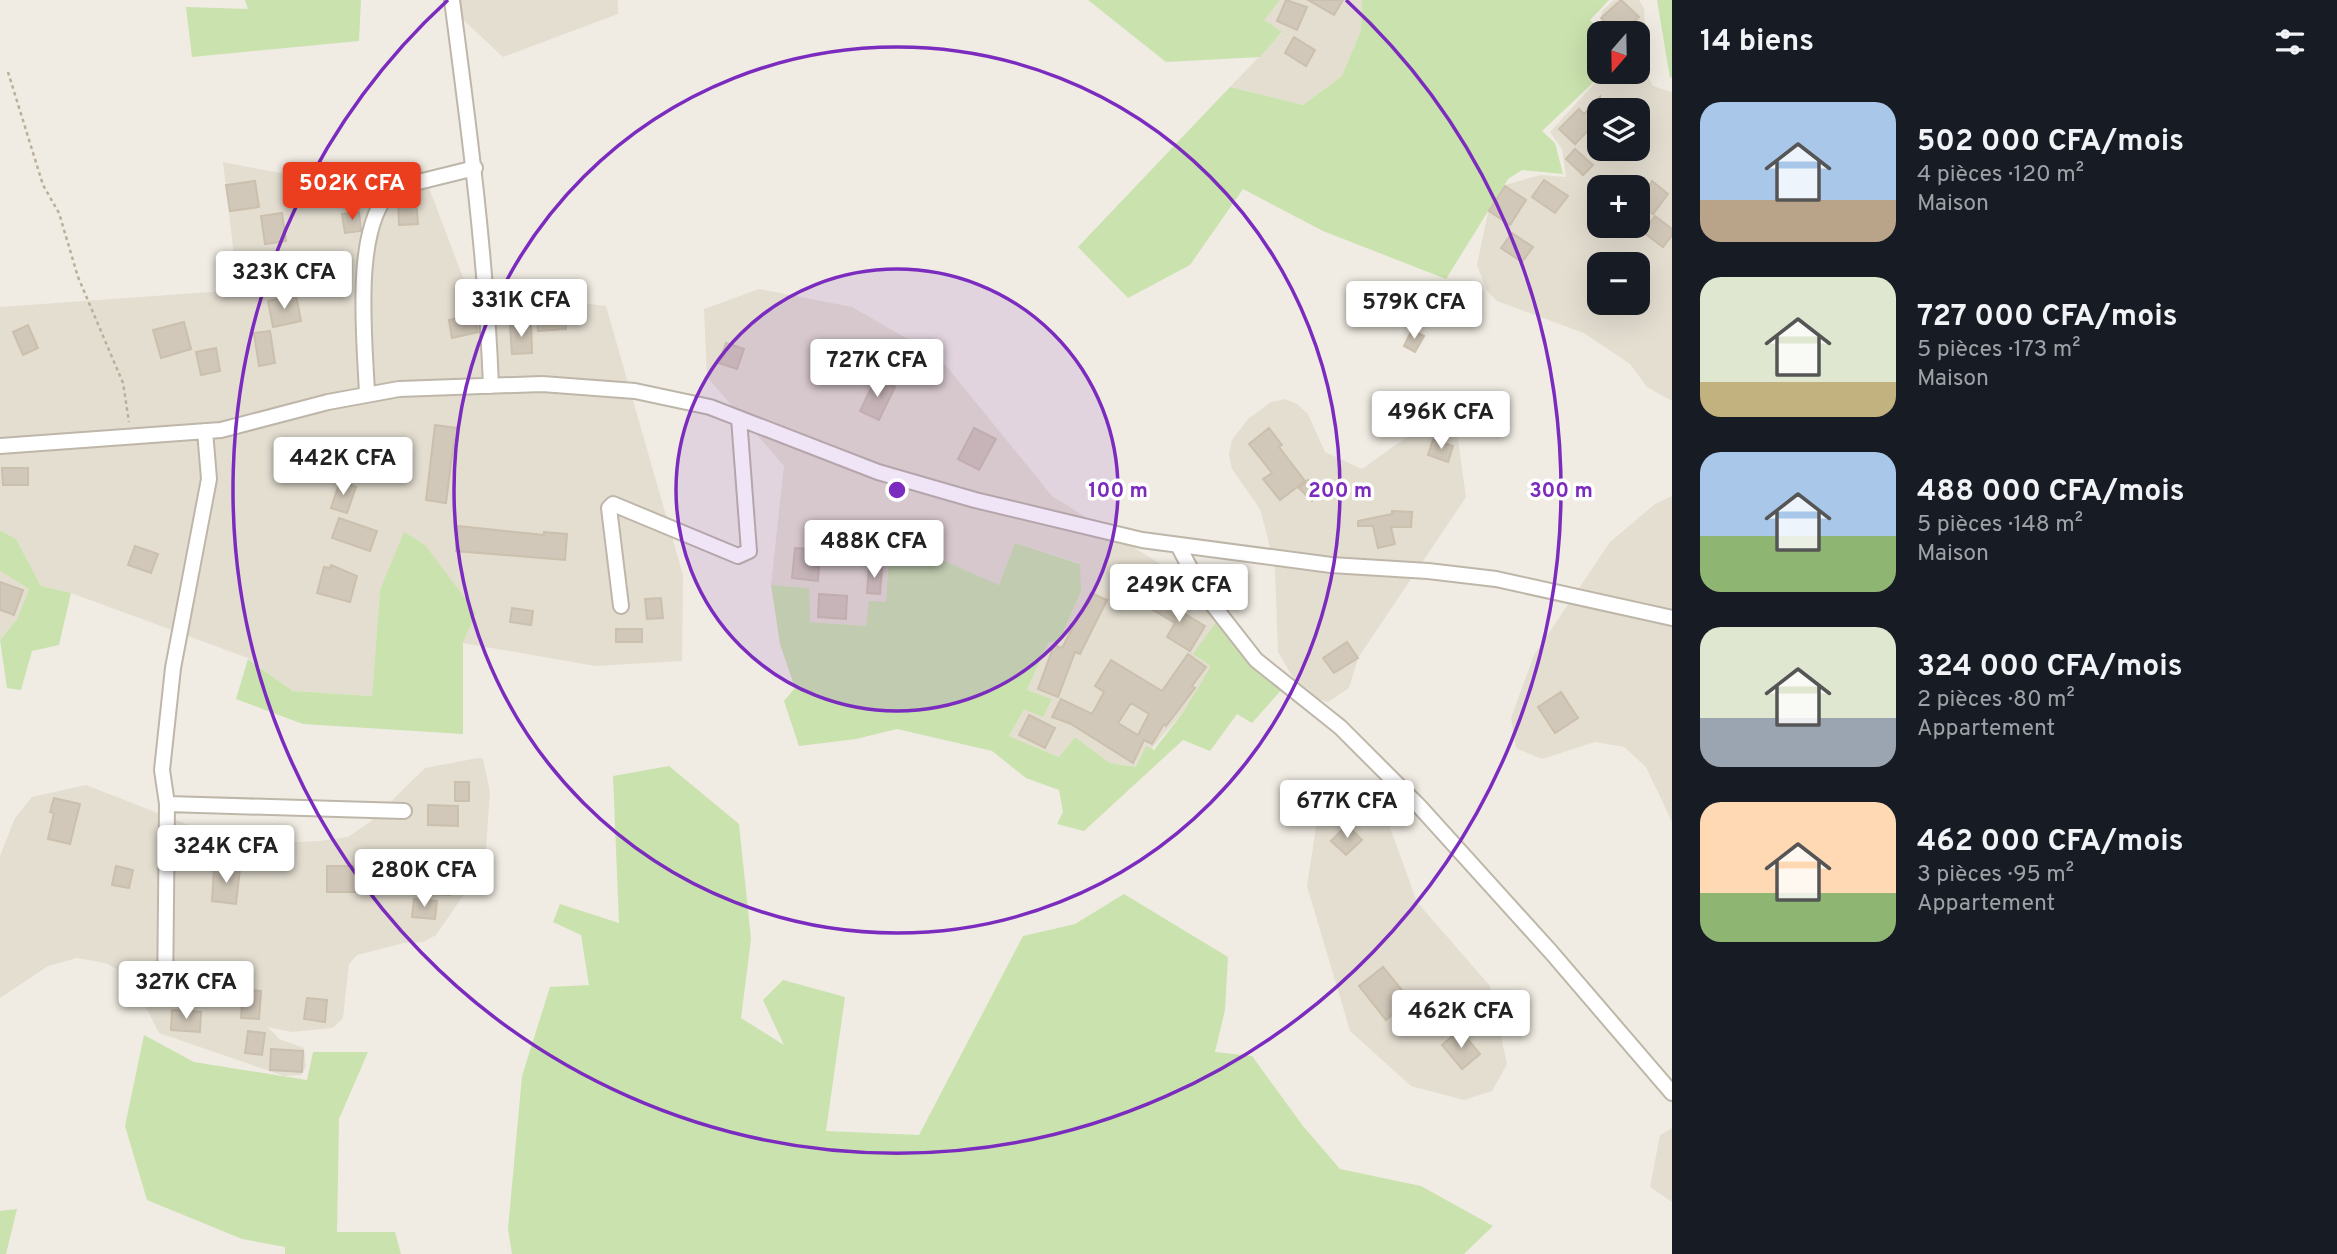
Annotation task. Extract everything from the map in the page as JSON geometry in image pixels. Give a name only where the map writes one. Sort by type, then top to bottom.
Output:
[{"type":"street","points":[[452,0],[475,168],[488,307],[491,386]]},
{"type":"street","points":[[368,394],[365,256],[370,226],[385,195],[394,188],[475,168]]},
{"type":"street","points":[[0,446],[205,431],[240,426],[368,394],[399,389],[542,384],[635,391],[696,402],[878,472],[975,500],[1179,547],[1496,579],[1672,618]]},
{"type":"street","points":[[621,606],[609,508],[614,504],[738,556],[748,551],[739,418]]},
{"type":"street","points":[[165,997],[167,804],[162,771],[173,668],[209,479],[205,431]]},
{"type":"street","points":[[1179,547],[1202,590],[1256,660],[1340,727],[1419,806],[1551,952],[1672,1093]]},
{"type":"street","points":[[167,804],[404,811]]},
{"type":"path","points":[[8,72],[43,185],[59,213],[79,277],[123,383],[131,435]]},
{"type":"shaded area","points":[[442,0],[618,0],[618,14],[503,57]]},
{"type":"shaded area","points":[[1280,0],[1362,0],[1361,30],[1342,76],[1303,105],[1230,87],[1282,33],[1263,20]]},
{"type":"shaded area","points":[[1614,0],[1639,0],[1644,8],[1645,21],[1600,21],[1602,11]]},
{"type":"shaded area","points":[[1650,80],[1653,86],[1672,92],[1672,401],[1647,387],[1630,364],[1584,333],[1497,301],[1487,291],[1477,265],[1488,212],[1505,185],[1540,175],[1566,177],[1562,149],[1550,132],[1594,84],[1650,84]]},
{"type":"shaded area","points":[[223,162],[316,180],[420,164],[467,288],[606,306],[683,575],[682,661],[595,666],[463,643],[476,613],[380,590],[372,696],[293,691],[248,658],[71,593],[41,586],[16,539],[0,530],[0,307],[238,290]]},
{"type":"shaded area","points":[[759,289],[852,307],[939,357],[1052,496],[1181,577],[1216,622],[1194,654],[1212,666],[1184,711],[1136,767],[1110,763],[1075,737],[1059,757],[1009,736],[1024,708],[1052,699],[1027,690],[1049,642],[1059,640],[1081,593],[1079,563],[1015,543],[999,585],[876,531],[888,567],[886,603],[866,626],[809,622],[808,588],[771,585],[784,466],[707,377],[704,309]]},
{"type":"shaded area","points":[[1285,399],[1297,404],[1308,414],[1325,452],[1362,469],[1453,404],[1466,497],[1358,658],[1349,688],[1328,702],[1303,695],[1278,652],[1275,570],[1267,535],[1260,509],[1232,469],[1229,454],[1232,440],[1248,419],[1271,402]]},
{"type":"shaded area","points":[[1672,496],[1672,822],[1646,767],[1624,747],[1595,742],[1542,759],[1516,748],[1511,718],[1534,655],[1610,542],[1655,504]]},
{"type":"shaded area","points":[[0,571],[29,589],[17,619],[0,640]]},
{"type":"shaded area","points":[[483,759],[490,792],[486,850],[461,899],[436,935],[423,942],[404,943],[357,955],[349,964],[343,1018],[333,1028],[292,1032],[268,1027],[279,1039],[304,1048],[306,1067],[301,1075],[284,1076],[159,1033],[130,976],[105,963],[77,958],[48,966],[0,998],[0,856],[15,818],[32,797],[86,785],[240,845],[320,841],[348,837],[370,822],[425,768]]},
{"type":"shaded area","points":[[1332,780],[1380,800],[1417,902],[1490,986],[1507,1064],[1492,1091],[1464,1100],[1411,1086],[1350,1031],[1307,886],[1322,788]]},
{"type":"shaded area","points":[[1672,1128],[1672,1202],[1650,1187],[1660,1135]]},
{"type":"green space","points":[[245,0],[361,0],[359,41],[192,57],[186,7],[248,9]]},
{"type":"green space","points":[[1088,0],[1280,0],[1264,20],[1282,32],[1260,57],[1166,62]]},
{"type":"green space","points":[[1362,0],[1609,0],[1591,21],[1587,21],[1587,84],[1592,84],[1542,131],[1555,143],[1563,174],[1522,170],[1508,179],[1446,279],[1323,231],[1243,189],[1190,265],[1128,298],[1078,247],[1230,87],[1303,105],[1342,76],[1361,30]]},
{"type":"green space","points":[[1657,0],[1672,0],[1670,78]]},
{"type":"green space","points":[[0,530],[16,539],[41,586],[71,593],[59,645],[32,651],[21,690],[7,688],[0,640],[17,619],[29,589],[0,571]]},
{"type":"green space","points":[[876,531],[999,585],[1015,543],[1080,564],[1081,592],[1059,641],[1049,642],[1027,690],[1052,699],[1043,717],[1024,709],[1009,736],[1059,757],[1075,737],[1110,763],[1136,767],[1146,746],[1154,750],[1184,711],[1211,666],[1193,654],[1216,622],[1284,687],[1252,723],[1237,714],[1210,751],[1183,740],[1084,831],[1057,824],[1063,812],[1059,790],[1026,778],[992,751],[897,729],[856,739],[799,746],[784,701],[795,688],[780,644],[771,585],[809,588],[810,622],[866,626],[869,601],[886,602],[888,567],[861,552]]},
{"type":"green space","points":[[404,532],[425,545],[476,613],[463,643],[463,734],[303,724],[236,699],[248,659],[293,691],[372,696],[380,590]]},
{"type":"green space","points":[[669,766],[739,824],[751,939],[741,1018],[784,1045],[763,1000],[783,980],[845,997],[826,1131],[919,1135],[1023,936],[1075,924],[1124,894],[1228,957],[1225,1010],[1215,1052],[1252,1056],[1303,1126],[1340,1169],[1421,1186],[1493,1226],[1464,1254],[512,1254],[508,1229],[522,1076],[550,987],[589,985],[581,935],[553,922],[560,904],[619,923],[613,776]]},
{"type":"green space","points":[[144,1035],[194,1062],[307,1080],[313,1052],[368,1052],[339,1119],[337,1232],[395,1232],[401,1254],[285,1254],[285,1247],[242,1239],[147,1200],[125,1126]]},
{"type":"green space","points":[[17,1209],[6,1254],[0,1254],[0,1211]]},
{"type":"building","points":[[1286,0],[1307,7],[1297,30],[1277,21]]},
{"type":"building","points":[[1308,0],[1343,0],[1334,15]]},
{"type":"building","points":[[1621,0],[1639,17],[1634,21],[1604,21],[1601,18]]},
{"type":"building","points":[[1294,37],[1315,50],[1306,66],[1285,53]]},
{"type":"building","points":[[1579,109],[1584,114],[1587,111],[1587,132],[1575,144],[1559,129]]},
{"type":"building","points":[[1575,149],[1593,165],[1583,175],[1566,159]]},
{"type":"building","points":[[1544,180],[1568,196],[1555,213],[1532,197]]},
{"type":"building","points":[[255,181],[259,207],[230,211],[226,185]]},
{"type":"building","points":[[1652,181],[1668,194],[1653,214],[1650,212]]},
{"type":"building","points":[[1505,186],[1526,200],[1510,225],[1489,211]]},
{"type":"building","points":[[416,196],[418,224],[399,225],[398,198]]},
{"type":"building","points":[[359,212],[361,231],[345,233],[342,214]]},
{"type":"building","points":[[282,213],[286,241],[265,244],[261,216]]},
{"type":"building","points":[[1655,216],[1672,229],[1672,235],[1663,247],[1650,237],[1650,223]]},
{"type":"building","points":[[1512,233],[1533,247],[1522,262],[1501,248]]},
{"type":"building","points":[[296,295],[301,321],[273,327],[268,301]]},
{"type":"building","points":[[564,309],[566,329],[538,331],[536,311]]},
{"type":"building","points":[[474,314],[478,332],[452,338],[449,320]]},
{"type":"building","points":[[184,322],[191,349],[161,358],[153,330]]},
{"type":"building","points":[[28,325],[38,348],[23,355],[13,332]]},
{"type":"building","points":[[531,325],[532,353],[512,354],[510,326]]},
{"type":"building","points":[[1412,330],[1424,336],[1415,352],[1404,346]]},
{"type":"building","points":[[270,331],[275,363],[259,366],[254,333]]},
{"type":"building","points":[[726,343],[744,349],[737,369],[719,363]]},
{"type":"building","points":[[855,346],[885,358],[871,382],[843,366]]},
{"type":"building","points":[[216,348],[220,371],[201,375],[196,352]]},
{"type":"building","points":[[876,378],[895,387],[879,420],[860,411]]},
{"type":"building","points":[[435,425],[458,428],[446,503],[426,500]]},
{"type":"building","points":[[974,428],[996,439],[979,470],[958,459]]},
{"type":"building","points":[[1269,428],[1282,445],[1279,447],[1305,481],[1280,500],[1263,479],[1272,473],[1249,444]]},
{"type":"building","points":[[1433,440],[1453,446],[1448,462],[1428,455]]},
{"type":"building","points":[[2,468],[28,468],[28,485],[3,485]]},
{"type":"building","points":[[1308,480],[1321,493],[1312,501],[1299,488]]},
{"type":"building","points":[[340,481],[356,487],[347,513],[331,508]]},
{"type":"building","points":[[1392,511],[1412,512],[1411,527],[1391,527],[1395,544],[1378,548],[1373,526],[1358,526],[1358,521],[1392,514]]},
{"type":"building","points":[[339,518],[377,531],[370,551],[332,538]]},
{"type":"building","points":[[458,526],[544,535],[544,532],[567,534],[565,560],[456,551]]},
{"type":"building","points":[[135,546],[158,554],[151,573],[128,565]]},
{"type":"building","points":[[795,548],[820,550],[818,581],[792,578]]},
{"type":"building","points":[[331,565],[357,576],[350,602],[317,593],[324,567],[330,568]]},
{"type":"building","points":[[869,567],[882,568],[880,594],[867,593]]},
{"type":"building","points":[[0,582],[23,590],[14,615],[0,610]]},
{"type":"building","points":[[1091,593],[1107,600],[1080,654],[1075,652],[1058,697],[1038,689],[1054,645],[1062,648]]},
{"type":"building","points":[[819,594],[847,596],[846,619],[818,617]]},
{"type":"building","points":[[1155,596],[1205,626],[1190,651],[1167,637],[1175,623],[1148,607]]},
{"type":"building","points":[[661,598],[663,618],[647,619],[645,599]]},
{"type":"building","points":[[512,608],[533,611],[531,625],[510,622]]},
{"type":"building","points":[[616,629],[642,629],[642,642],[616,642]]},
{"type":"building","points":[[1347,642],[1358,658],[1334,673],[1323,658]]},
{"type":"building","points":[[1188,654],[1206,667],[1192,686],[1195,688],[1166,726],[1164,724],[1152,744],[1144,740],[1133,763],[1071,724],[1052,717],[1061,699],[1092,714],[1104,692],[1095,686],[1111,660],[1162,691]],"holes":[[[1131,703],[1149,714],[1138,735],[1118,723]]]},
{"type":"building","points":[[1561,692],[1578,718],[1555,733],[1538,707]]},
{"type":"building","points":[[1029,715],[1055,728],[1045,748],[1019,735]]},
{"type":"building","points":[[455,782],[469,782],[469,801],[455,801]]},
{"type":"building","points":[[54,798],[80,804],[70,844],[48,839],[54,813],[50,812]]},
{"type":"building","points":[[428,805],[458,806],[458,826],[428,825]]},
{"type":"building","points":[[1347,825],[1362,840],[1346,855],[1331,841]]},
{"type":"building","points":[[116,866],[133,870],[129,888],[112,885]]},
{"type":"building","points":[[327,866],[356,866],[356,892],[327,892]]},
{"type":"building","points":[[430,866],[452,867],[450,895],[429,894]]},
{"type":"building","points":[[214,867],[240,869],[236,904],[212,901]]},
{"type":"building","points":[[414,899],[437,901],[435,919],[412,917]]},
{"type":"building","points":[[1383,967],[1410,1000],[1386,1020],[1359,986]]},
{"type":"building","points":[[243,990],[261,991],[259,1019],[241,1018]]},
{"type":"building","points":[[307,998],[327,1000],[325,1022],[304,1019]]},
{"type":"building","points":[[172,1010],[201,1012],[200,1032],[171,1030]]},
{"type":"building","points":[[1460,1030],[1480,1054],[1462,1069],[1442,1045]]},
{"type":"building","points":[[248,1031],[265,1033],[262,1055],[245,1053]]},
{"type":"building","points":[[271,1049],[303,1051],[302,1072],[270,1070]]}]
